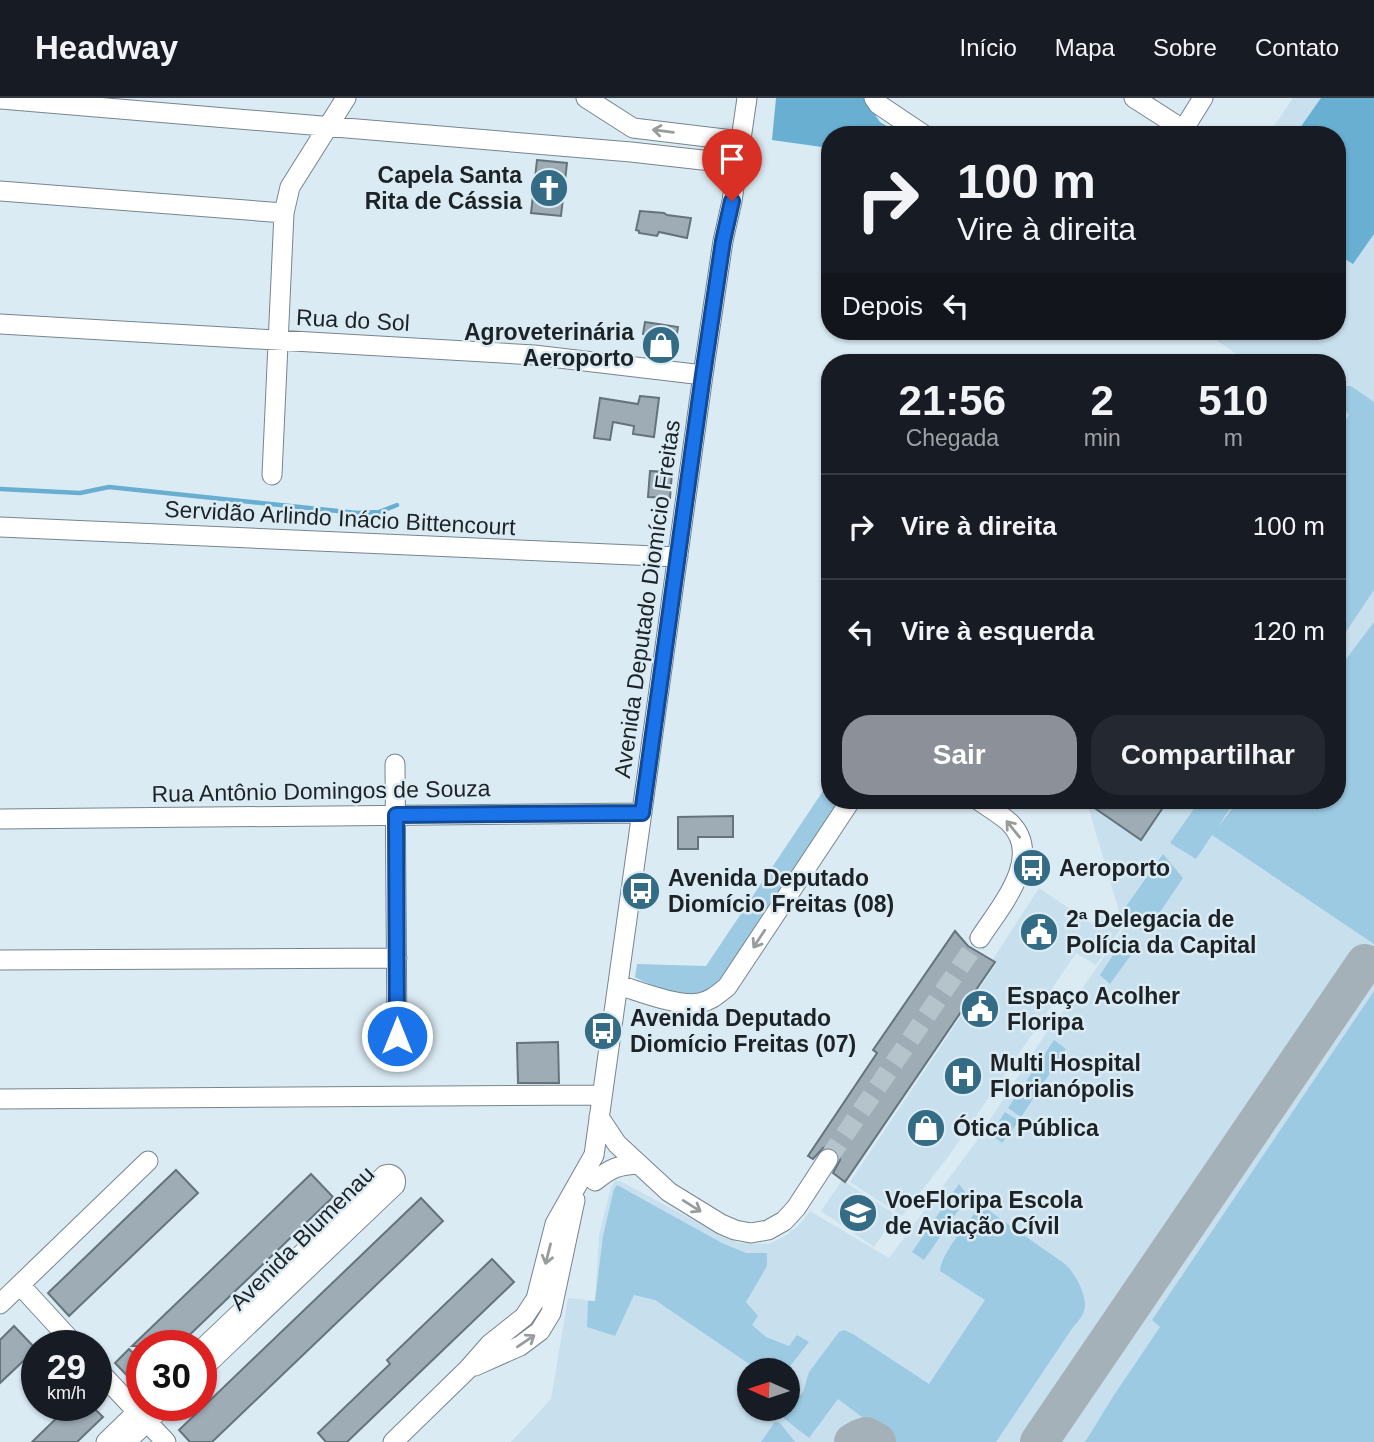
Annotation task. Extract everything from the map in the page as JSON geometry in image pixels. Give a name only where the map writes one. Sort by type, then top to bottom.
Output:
[{"type":"street","points":[[272,475],[284,214],[290,187],[343,103],[323,98]]},
{"type":"street","points":[[586,98],[633,128],[736,140]]},
{"type":"street","name":"Avenida Deputado Diomício Freitas","points":[[736,98],[736,140]]},
{"type":"street","name":"Avenida Deputado Diomício Freitas","points":[[393,1442],[490,1344],[521,1320],[536,1299],[555,1224],[587,1182],[600,1117],[723,241],[723,199],[747,98]]},
{"type":"street","points":[[874,98],[878,104],[911,126]]},
{"type":"street","points":[[1134,98],[1174,126]]},
{"type":"street","points":[[1186,126],[1203,98]]},
{"type":"street","points":[[0,99],[733,163]]},
{"type":"street","points":[[631,152],[633,128]]},
{"type":"street","points":[[0,191],[284,214]]},
{"type":"street","name":"Rua do Sol","points":[[0,324],[534,355],[703,375]]},
{"type":"street","name":"Servidão Arlindo Inácio Bittencourt","points":[[0,527],[678,557]]},
{"type":"street","points":[[395,764],[397,1036]]},
{"type":"street","points":[[618,985],[677,1002],[696,1004],[713,999],[727,987],[845,809]]},
{"type":"street","points":[[980,937],[1021,871],[1024,853],[1021,838],[1011,823],[991,809]]},
{"type":"street","name":"Rua Antônio Domingos de Souza","points":[[0,819],[642,813]]},
{"type":"street","points":[[0,960],[397,958]]},
{"type":"street","points":[[0,1099],[602,1095]]},
{"type":"street","points":[[600,1117],[617,1144],[669,1192],[721,1224],[751,1233],[768,1230],[784,1222],[828,1159]]},
{"type":"street","points":[[0,1304],[148,1161]]},
{"type":"street","points":[[587,1182],[621,1165],[639,1164]]},
{"type":"street","name":"Avenida Blumenau","points":[[217,1335],[385,1175],[391,1174],[395,1178],[395,1185],[217,1355]]},
{"type":"street","points":[[20,1285],[61,1330]]},
{"type":"street","points":[[112,1383],[126,1397]]},
{"type":"street","points":[[106,1442],[133,1421]]},
{"type":"street","points":[[126,1442],[138,1421]]},
{"type":"street","points":[[149,1421],[166,1442]]},
{"type":"shaded area","points":[[776,98],[864,98],[880,122],[886,126],[821,126],[821,147],[772,140]]},
{"type":"shaded area","points":[[1293,98],[1374,98],[1374,1442],[511,1442],[551,1399],[568,1298],[595,1301],[599,1235],[611,1187],[615,1181],[620,1181],[739,1243],[769,1244],[798,1226],[810,1211],[889,1258],[973,1146],[1050,1027],[1079,993],[1124,928],[1089,809],[1096,809],[1141,839],[1162,809],[1346,809],[1346,354],[1236,354],[1216,340],[1346,340],[1346,126],[1274,126]]},
{"type":"shaded area","points":[[1321,98],[1374,98],[1374,234],[1353,264],[1346,260],[1346,126],[1301,126]]},
{"type":"shaded area","points":[[1346,386],[1351,386],[1374,402],[1374,590],[1346,632],[1346,420],[1349,415],[1346,412]]},
{"type":"shaded area","points":[[1374,622],[1374,944],[1212,835],[1196,859],[1170,843],[1194,809],[1229,809],[1218,827],[1232,809],[1346,809],[1346,659]]},
{"type":"shaded area","points":[[821,794],[821,809],[836,809],[720,979],[710,989],[695,994],[678,993],[635,977],[637,964],[706,966]]},
{"type":"shaded area","points":[[1163,854],[1183,878],[1148,930],[1135,928],[1128,924],[1122,912]]},
{"type":"shaded area","name":"Multi Hospital Florianópolis","points":[[1039,888],[1094,925],[1102,915],[1120,930],[1096,965],[1076,953],[1047,996],[1055,1001],[948,1157],[902,1216],[850,1182],[996,964],[993,959]]},
{"type":"shaded area","points":[[1119,946],[1131,955],[1110,984],[1100,975]]},
{"type":"shaded area","points":[[1374,991],[1374,1442],[1085,1442],[1160,1327],[1152,1320]]},
{"type":"shaded area","points":[[1054,1040],[1066,1049],[1021,1117],[1008,1108]]},
{"type":"shaded area","points":[[1005,1112],[1019,1121],[1002,1143],[992,1132]]},
{"type":"shaded area","name":"VoeFloripa Escola de Aviação Cívil","points":[[842,1180],[896,1215],[874,1247],[821,1211]]},
{"type":"shaded area","points":[[959,1184],[968,1196],[924,1260],[912,1252]]},
{"type":"shaded area","points":[[617,1185],[722,1243],[746,1253],[767,1253],[767,1266],[746,1302],[758,1316],[752,1325],[766,1337],[789,1346],[797,1335],[809,1342],[796,1358],[740,1358],[655,1300],[634,1295],[615,1336],[587,1327],[588,1301],[595,1301],[603,1236]]},
{"type":"shaded area","points":[[988,1210],[1065,1264],[1073,1273],[1085,1299],[1082,1316],[996,1442],[895,1442],[838,1399],[809,1438],[787,1421],[800,1421],[800,1396],[809,1372],[839,1332],[844,1330],[929,1384],[985,1300],[940,1271],[945,1256],[976,1211]]},
{"type":"shaded area","points":[[775,1422],[780,1423],[795,1442],[761,1442]]},
{"type":"building","name":"Capela Santa Rita de Cássia","points":[[537,160],[567,163],[561,216],[531,213]]},
{"type":"building","points":[[640,211],[691,218],[687,238],[659,232],[657,236],[639,233],[636,230]]},
{"type":"building","name":"Agroveterinária Aeroporto","points":[[645,322],[678,327],[673,359],[645,354],[648,336],[643,334]]},
{"type":"building","points":[[640,396],[659,398],[654,437],[633,434],[634,426],[613,422],[610,440],[594,438],[600,398],[638,404]]},
{"type":"building","points":[[650,471],[672,472],[670,498],[648,497]]},
{"type":"building","points":[[1096,809],[1162,809],[1141,840]]},
{"type":"building","points":[[733,816],[733,837],[698,837],[698,849],[678,849],[678,817]]},
{"type":"building","points":[[955,931],[968,946],[995,962],[845,1182],[833,1173],[840,1160],[835,1149],[823,1148],[813,1159],[808,1156],[877,1053],[873,1050]]},
{"type":"building","points":[[558,1042],[559,1083],[518,1083],[517,1043]]},
{"type":"building","points":[[176,1170],[198,1193],[69,1316],[48,1293]]},
{"type":"building","points":[[311,1174],[333,1197],[195,1330],[149,1330]]},
{"type":"building","points":[[421,1198],[443,1221],[212,1442],[190,1442],[179,1430],[188,1421],[217,1421],[217,1394]]},
{"type":"building","points":[[492,1259],[514,1282],[347,1442],[326,1442],[318,1433],[390,1364],[387,1360]]},
{"type":"building","points":[[14,1326],[21,1333],[21,1363],[0,1383],[0,1340]]},
{"type":"building","points":[[126,1352],[126,1374],[115,1363]]},
{"type":"building","points":[[54,1421],[99,1421],[77,1442],[32,1442]]},
{"type":"waterway","points":[[0,489],[80,493],[109,487],[357,513],[379,512],[397,505]]},
{"type":"taxiway","points":[[1039,1442],[1365,963]]},
{"type":"taxiway","points":[[853,1442],[866,1436],[877,1442]]},
{"type":"tunnel","points":[[828,1159],[980,938]]},
{"type":"place","name":"Capela Santa Rita de Cássia","points":[[549,188]]},
{"type":"place","name":"Agroveterinária Aeroporto","points":[[661,345]]},
{"type":"place","name":"Aeroporto","points":[[1032,868]]},
{"type":"place","name":"Avenida Deputado Diomício Freitas (08)","points":[[641,891]]},
{"type":"place","name":"2ª Delegacia de Polícia da Capital","points":[[1039,932]]},
{"type":"place","name":"Espaço Acolher Floripa","points":[[980,1009]]},
{"type":"place","name":"Avenida Deputado Diomício Freitas (07)","points":[[603,1031]]},
{"type":"place","name":"Multi Hospital Florianópolis","points":[[963,1076]]},
{"type":"place","name":"Ótica Pública","points":[[926,1128]]},
{"type":"place","name":"VoeFloripa Escola de Aviação Cívil","points":[[858,1213]]},
{"type":"route","points":[[397,1036],[396,815],[642,813],[703,375],[723,241],[732,201]]}]
